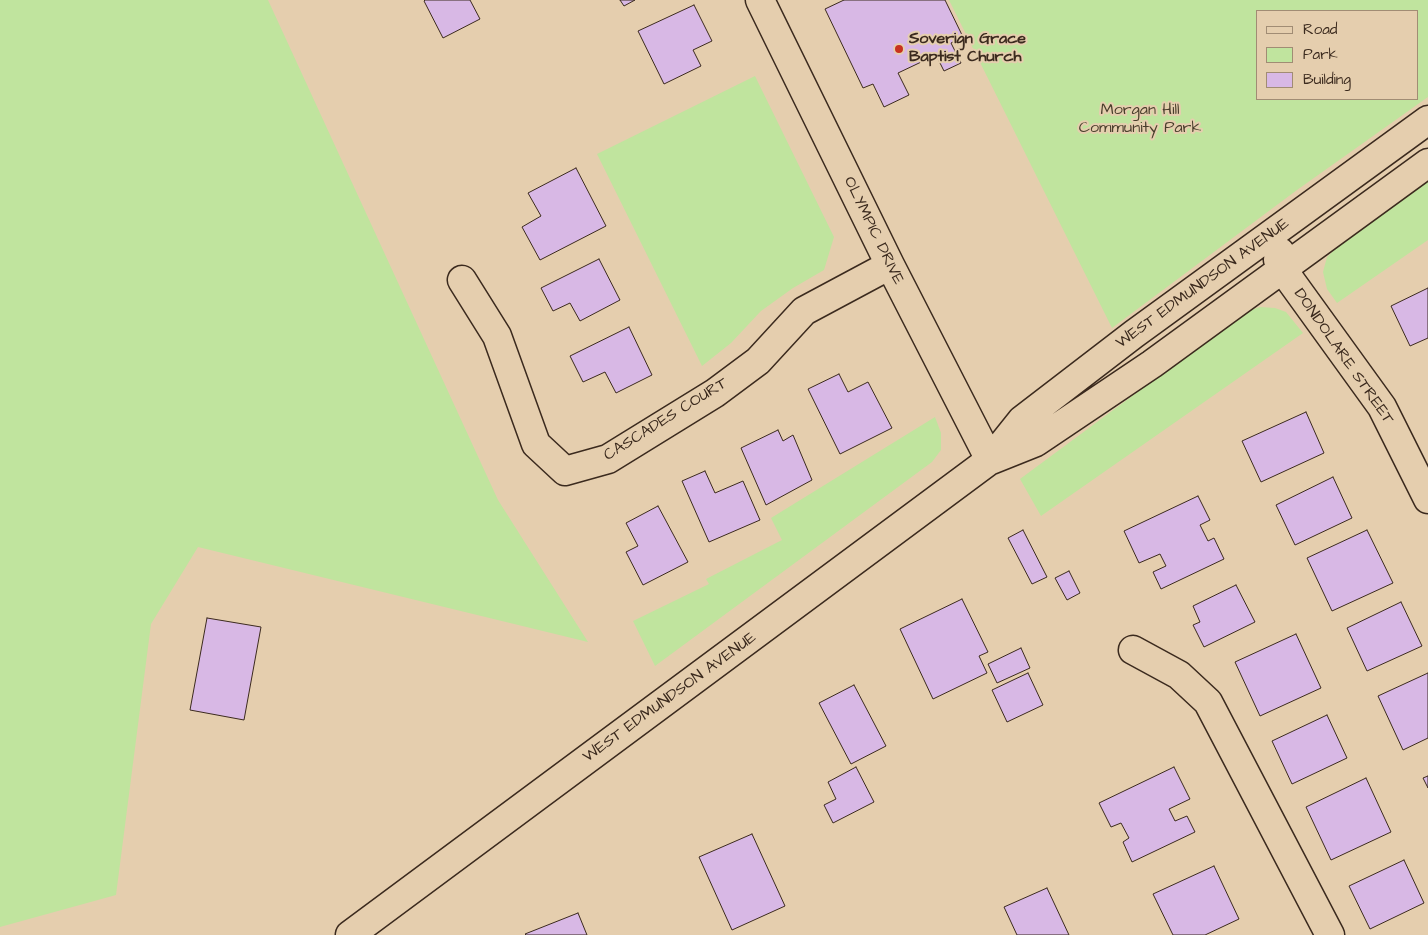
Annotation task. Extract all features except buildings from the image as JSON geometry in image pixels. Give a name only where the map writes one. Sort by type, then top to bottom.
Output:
[{"type":"street","name":"OLYMPIC DRIVE","points":[[760,0],[890,265],[990,460]]},
{"type":"street","name":"WEST EDMUNDSON AVENUE","points":[[350,935],[990,460],[1022,420],[1134,334],[1428,120]]},
{"type":"street","name":"WEST EDMUNDSON AVENUE","points":[[990,460],[1036,442],[1152,364],[1428,163]]},
{"type":"street","points":[[1283,270],[1278,260],[1279,253],[1285,245],[1321,219],[1334,188]]},
{"type":"street","name":"CASCADES COURT","points":[[462,280],[497,336],[536,444],[565,471],[608,459],[715,393],[758,361],[804,310],[890,265]]},
{"type":"street","name":"DONDOLARE STREET","points":[[1283,270],[1382,407],[1428,499]]},
{"type":"street","points":[[1133,650],[1179,675],[1208,702],[1330,935]]},
{"type":"green space","points":[[0,0],[268,0],[498,500],[588,642],[198,547],[151,624],[116,895],[0,927]]},
{"type":"green space","name":"Morgan Hill Community Park","points":[[949,0],[1428,0],[1428,97],[1297,190],[1112,328]]},
{"type":"green space","points":[[755,76],[834,237],[824,270],[793,288],[761,311],[731,343],[702,366],[597,154]]},
{"type":"green space","points":[[1428,180],[1428,240],[1337,303],[1327,289],[1323,272],[1327,257],[1340,244]]},
{"type":"green space","points":[[1260,307],[1275,308],[1286,312],[1303,333],[1041,516],[1020,479],[1247,311]]},
{"type":"green space","points":[[935,417],[941,433],[941,450],[932,462],[655,666],[633,621],[709,584],[706,579],[782,540],[771,518]]},
{"type":"place","name":"Soverign Grace Baptist Church","points":[[899,49]]}]
